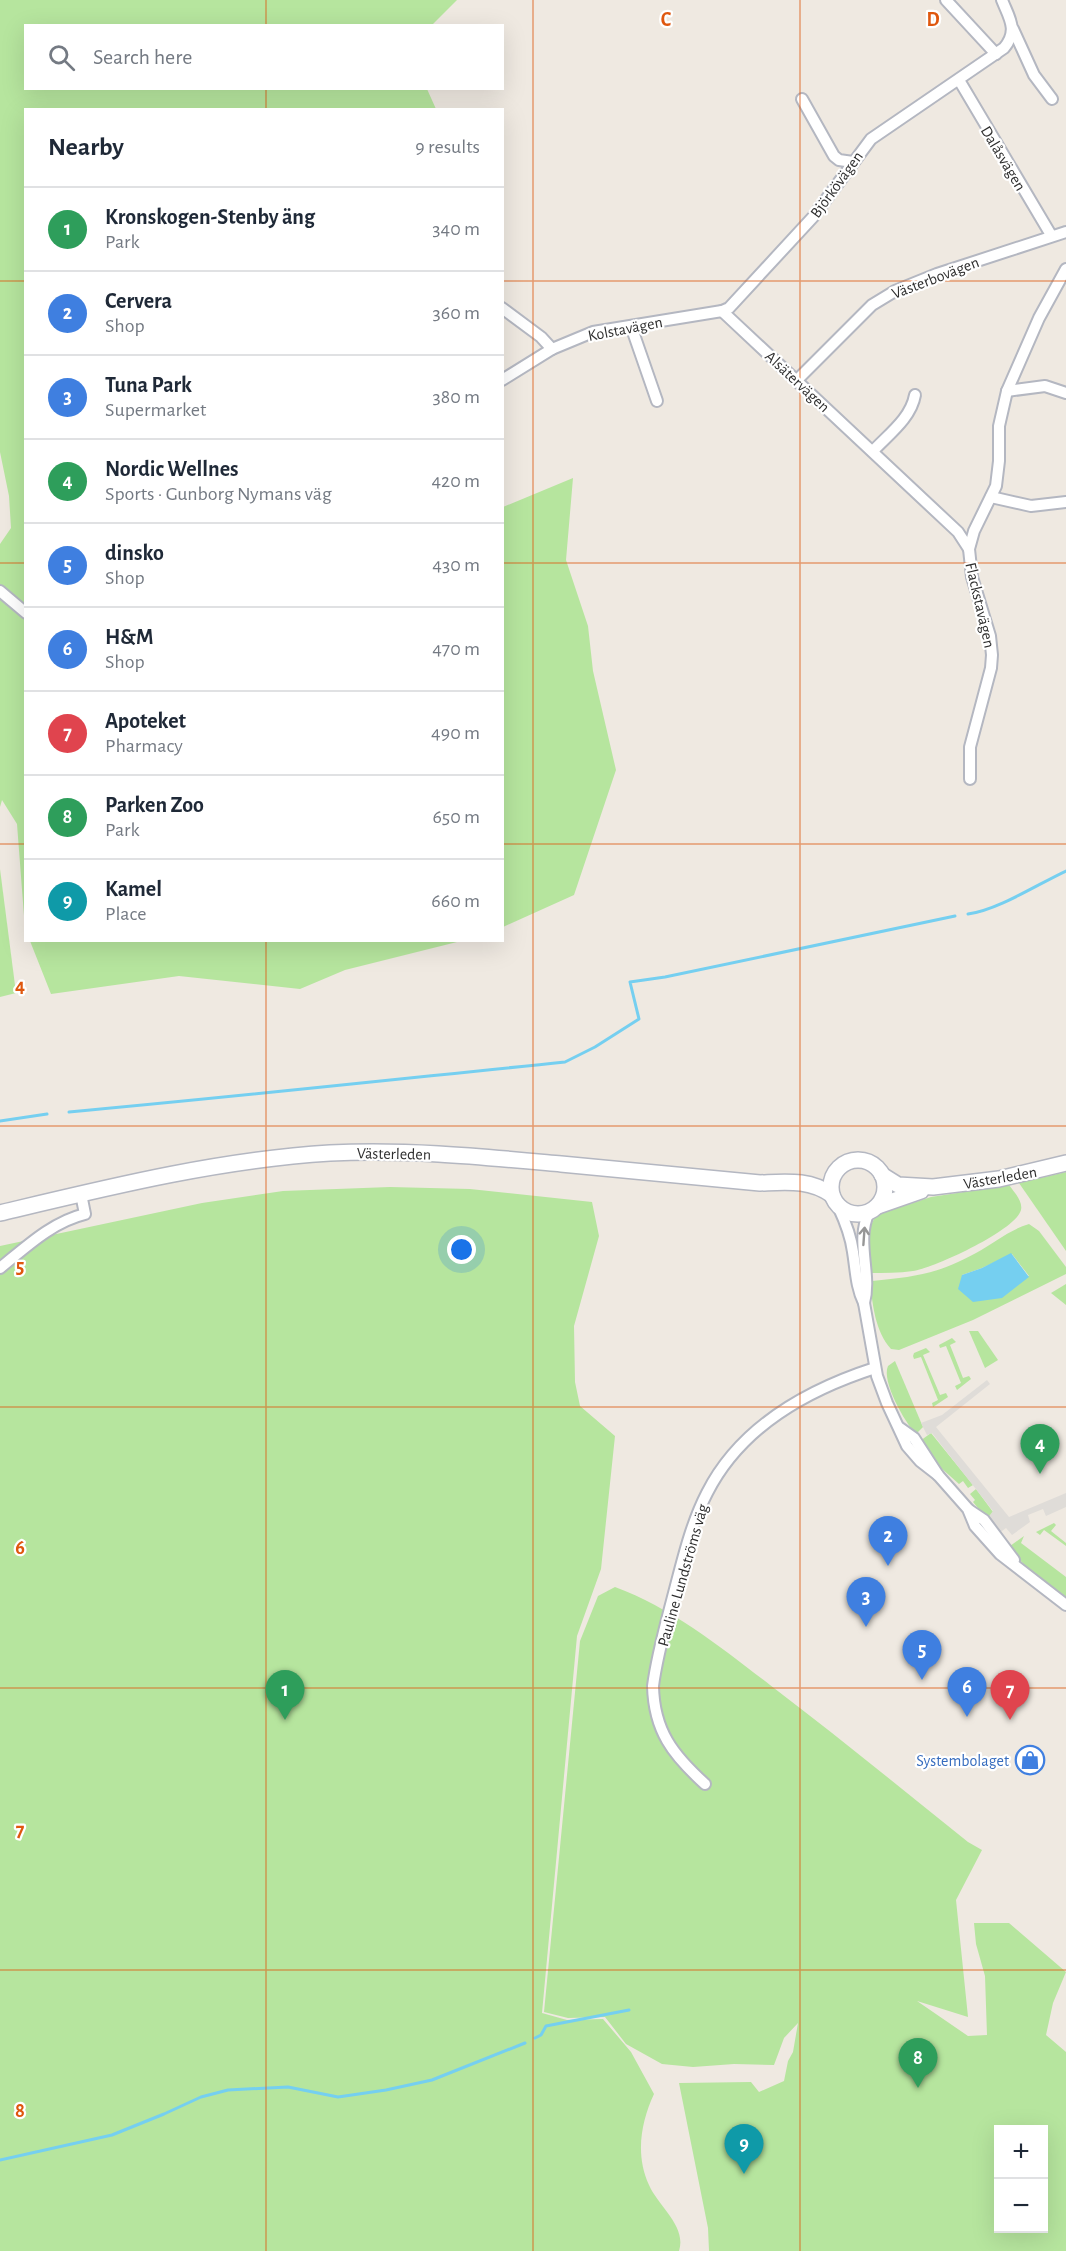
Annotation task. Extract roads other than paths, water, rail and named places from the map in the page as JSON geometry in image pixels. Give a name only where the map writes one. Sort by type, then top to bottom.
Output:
[{"type":"main road","name":"Västerleden","points":[[0,1213],[226,1164],[302,1155],[371,1152],[460,1155],[749,1182],[793,1182],[815,1185],[835,1201]]},
{"type":"main road","points":[[861,1161],[873,1165],[882,1175],[885,1189],[883,1198],[873,1209],[853,1214],[835,1201],[831,1181],[838,1169],[849,1162],[861,1161]]},
{"type":"main road","name":"Västerleden","points":[[882,1175],[898,1185],[933,1187],[999,1179],[1066,1163]]},
{"type":"main road","name":"Västerleden","points":[[793,1182],[838,1169]]},
{"type":"main road","name":"Västerleden","points":[[873,1209],[933,1187]]},
{"type":"street","points":[[946,0],[996,54],[1011,40],[1012,26]]},
{"type":"street","points":[[1002,0],[1034,75],[1052,99]]},
{"type":"street","name":"Björkövägen","points":[[722,311],[729,308],[813,217],[871,140],[996,54]]},
{"type":"street","name":"Dalåsvägen","points":[[959,80],[1051,235]]},
{"type":"street","points":[[802,99],[834,156],[839,160],[853,162]]},
{"type":"street","name":"Västerbovägen","points":[[798,380],[872,305],[895,291],[937,274],[1066,232]]},
{"type":"street","name":"Flackstavägen","points":[[969,779],[970,747],[991,668],[992,655],[990,636],[972,577],[969,549],[974,531],[991,497],[998,475],[999,426],[1007,391],[1039,318],[1066,269]]},
{"type":"street","points":[[504,309],[541,337],[552,350]]},
{"type":"street","name":"Kolstavägen","points":[[504,379],[552,350],[593,332],[722,311]]},
{"type":"street","name":"Alsätervägen","points":[[722,311],[958,532],[969,549]]},
{"type":"street","points":[[631,326],[657,401]]},
{"type":"street","points":[[1007,391],[1045,387],[1066,393]]},
{"type":"street","points":[[873,451],[908,414],[914,403],[915,395]]},
{"type":"street","points":[[991,497],[1031,506],[1066,502]]},
{"type":"street","points":[[0,591],[24,611]]},
{"type":"street","points":[[0,1268],[53,1227],[85,1214],[81,1194]]},
{"type":"street","points":[[835,1201],[847,1225],[853,1249],[858,1293],[864,1304],[875,1368],[887,1403],[907,1446],[920,1461],[939,1475],[968,1509],[984,1520],[1017,1566],[1066,1605]]},
{"type":"street","points":[[864,1304],[867,1293],[862,1236],[873,1209]]},
{"type":"street","name":"Pauline Lundströms väg","points":[[705,1784],[686,1767],[664,1737],[657,1721],[653,1694],[655,1672],[673,1598],[700,1508],[727,1460],[768,1419],[813,1393],[875,1368]]},
{"type":"water","points":[[1011,1253],[1029,1277],[1002,1298],[973,1302],[958,1289],[962,1275],[982,1268]]},
{"type":"waterway","points":[[968,914],[1005,902],[1066,871]]},
{"type":"waterway","points":[[69,1112],[565,1062],[595,1047],[639,1019],[630,982],[665,977],[955,916]]},
{"type":"waterway","points":[[0,1121],[47,1114]]},
{"type":"waterway","points":[[535,2038],[541,2035],[546,2026],[629,2010]]},
{"type":"waterway","points":[[0,2160],[112,2135],[201,2097],[228,2090],[288,2087],[338,2097],[386,2090],[432,2080],[525,2043]]},
{"type":"place","name":"Nordic Wellnes","points":[[1040,1474]]},
{"type":"place","name":"Cervera","points":[[888,1566]]},
{"type":"place","name":"Tuna Park","points":[[866,1627]]},
{"type":"place","name":"dinsko","points":[[922,1680]]},
{"type":"place","name":"H&M","points":[[967,1717]]},
{"type":"place","name":"Kronskogen-Stenby äng","points":[[285,1720]]},
{"type":"place","name":"Apoteket","points":[[1010,1720]]},
{"type":"place","name":"Systembolaget","points":[[1030,1760]]},
{"type":"place","name":"Parken Zoo","points":[[918,2088]]},
{"type":"place","name":"Kamel","points":[[744,2174]]}]
